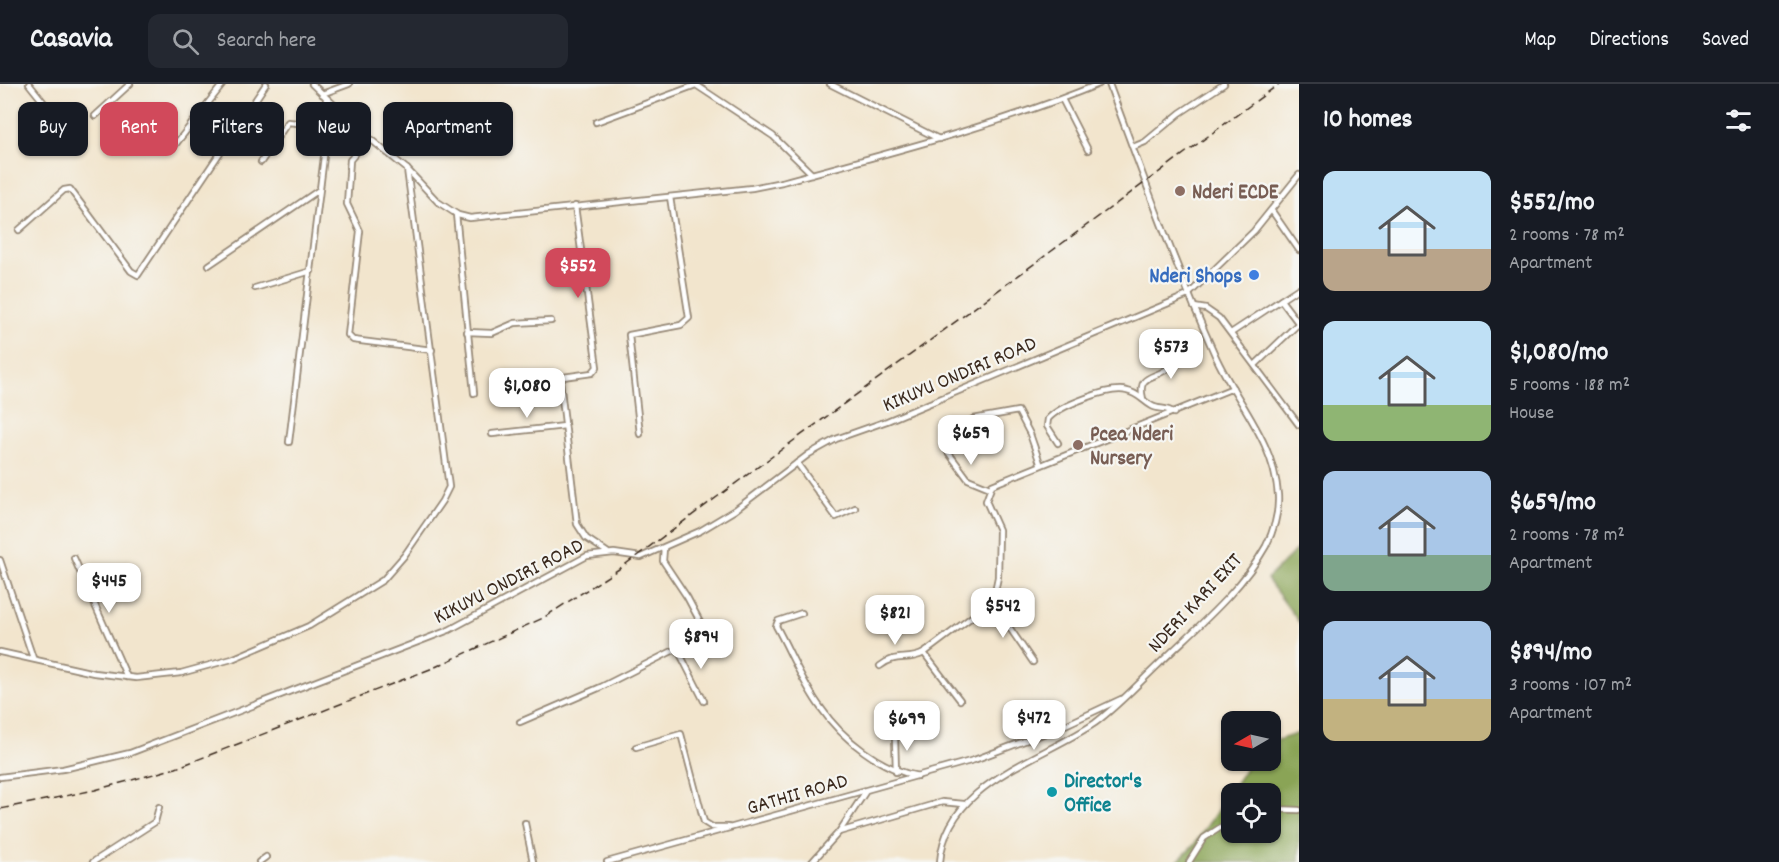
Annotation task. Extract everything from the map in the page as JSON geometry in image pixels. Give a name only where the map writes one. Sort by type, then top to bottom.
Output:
[{"type":"street","points":[[29,84],[43,102]]},
{"type":"street","points":[[95,116],[130,84]]},
{"type":"street","points":[[178,141],[223,84]]},
{"type":"street","points":[[19,230],[64,190],[69,189],[131,271],[138,275],[266,84]]},
{"type":"street","points":[[312,84],[330,102]]},
{"type":"street","points":[[324,96],[349,84]]},
{"type":"street","points":[[830,84],[939,139]]},
{"type":"street","points":[[371,140],[407,169],[438,202],[456,214],[481,217],[752,188],[939,139],[1062,99],[1099,84]]},
{"type":"street","name":"NDERI KARI EXIT","points":[[940,862],[945,834],[964,804],[988,785],[1096,722],[1126,696],[1230,593],[1258,559],[1274,528],[1278,501],[1271,460],[1264,440],[1216,358],[1188,295],[1109,84]]},
{"type":"street","points":[[1132,147],[1145,142],[1180,112],[1224,84]]},
{"type":"street","points":[[596,122],[696,85],[773,136],[812,174]]},
{"type":"street","points":[[324,96],[324,102]]},
{"type":"street","points":[[1062,99],[1088,150]]},
{"type":"street","points":[[261,162],[288,122],[296,123]]},
{"type":"street","points":[[289,442],[322,156]]},
{"type":"street","points":[[353,156],[350,160],[347,204],[359,223],[360,231],[348,335],[354,340],[432,350]]},
{"type":"street","points":[[0,652],[94,673],[127,677],[180,673],[232,659],[309,626],[390,574],[442,501],[449,487],[407,169]]},
{"type":"street","name":"KIKUYU ONDIRI ROAD","points":[[0,777],[63,769],[139,749],[448,630],[587,556],[608,553],[641,557],[664,547],[730,514],[797,463],[844,435],[887,421],[1188,295],[1272,211],[1299,175]]},
{"type":"street","points":[[209,265],[319,189]]},
{"type":"street","points":[[640,434],[629,335],[681,325],[689,318],[670,197]]},
{"type":"street","points":[[575,206],[597,367],[592,373],[560,378],[577,524],[586,538],[608,553]]},
{"type":"street","points":[[1272,211],[1299,250]]},
{"type":"street","points":[[456,214],[474,393]]},
{"type":"street","points":[[255,288],[310,271]]},
{"type":"street","points":[[1231,333],[1299,288]]},
{"type":"street","points":[[1254,365],[1299,323],[1281,300]]},
{"type":"street","points":[[1194,307],[1212,313],[1231,333],[1299,425]]},
{"type":"street","points":[[467,332],[492,333],[514,323],[551,321]]},
{"type":"street","points":[[1143,399],[1141,387],[1144,382],[1169,368],[1169,358]]},
{"type":"street","points":[[880,666],[892,657],[912,658],[924,653],[992,602],[998,577],[999,530],[986,501],[990,488],[995,483],[1040,463],[1174,413],[1233,388]]},
{"type":"street","points":[[1058,443],[1047,426],[1048,419],[1057,411],[1074,402],[1119,390],[1128,391],[1153,406],[1167,408],[1174,413]]},
{"type":"street","points":[[973,419],[1018,411],[1030,434],[1040,463]]},
{"type":"street","points":[[492,434],[565,426]]},
{"type":"street","points":[[948,452],[968,479],[990,488]]},
{"type":"street","points":[[797,463],[836,516],[855,508]]},
{"type":"street","points":[[520,722],[702,637],[705,633],[687,597],[663,561],[664,547]]},
{"type":"street","points":[[74,558],[127,677]]},
{"type":"street","points":[[0,560],[33,658]]},
{"type":"street","points":[[992,602],[1033,662]]},
{"type":"street","points":[[802,613],[778,621],[776,626],[812,695],[826,716],[877,761],[896,772],[922,777]]},
{"type":"street","points":[[678,650],[704,700]]},
{"type":"street","points":[[924,653],[960,700]]},
{"type":"street","name":"GATHII ROAD","points":[[607,862],[922,777],[1033,739],[1126,696]]},
{"type":"street","points":[[896,772],[895,737],[904,726]]},
{"type":"street","points":[[636,747],[681,734],[704,822],[712,827],[734,828]]},
{"type":"street","points":[[812,862],[839,832],[866,791]]},
{"type":"street","points":[[839,832],[942,802],[964,804]]},
{"type":"street","points":[[93,862],[155,822],[159,807]]},
{"type":"street","points":[[1281,809],[1299,810]]},
{"type":"street","points":[[525,823],[533,862]]},
{"type":"street","points":[[1189,862],[1200,843],[1221,828]]},
{"type":"street","points":[[259,862],[267,857]]},
{"type":"green space","points":[[1299,547],[1299,622],[1267,579]]},
{"type":"green space","points":[[1299,733],[1299,862],[1177,862],[1194,845],[1221,805],[1221,843],[1281,843],[1281,783],[1236,783],[1244,771],[1281,771],[1281,739]]},
{"type":"railway","points":[[0,809],[95,790],[176,768],[433,668],[543,618],[619,569],[1279,84]]},
{"type":"place","name":"Nderi ECDE","points":[[1180,191]]},
{"type":"place","name":"Nderi Shops","points":[[1254,275]]},
{"type":"place","name":"Pcea Nderi Nursery","points":[[1078,445]]},
{"type":"place","name":"Director's Office","points":[[1052,792]]}]
